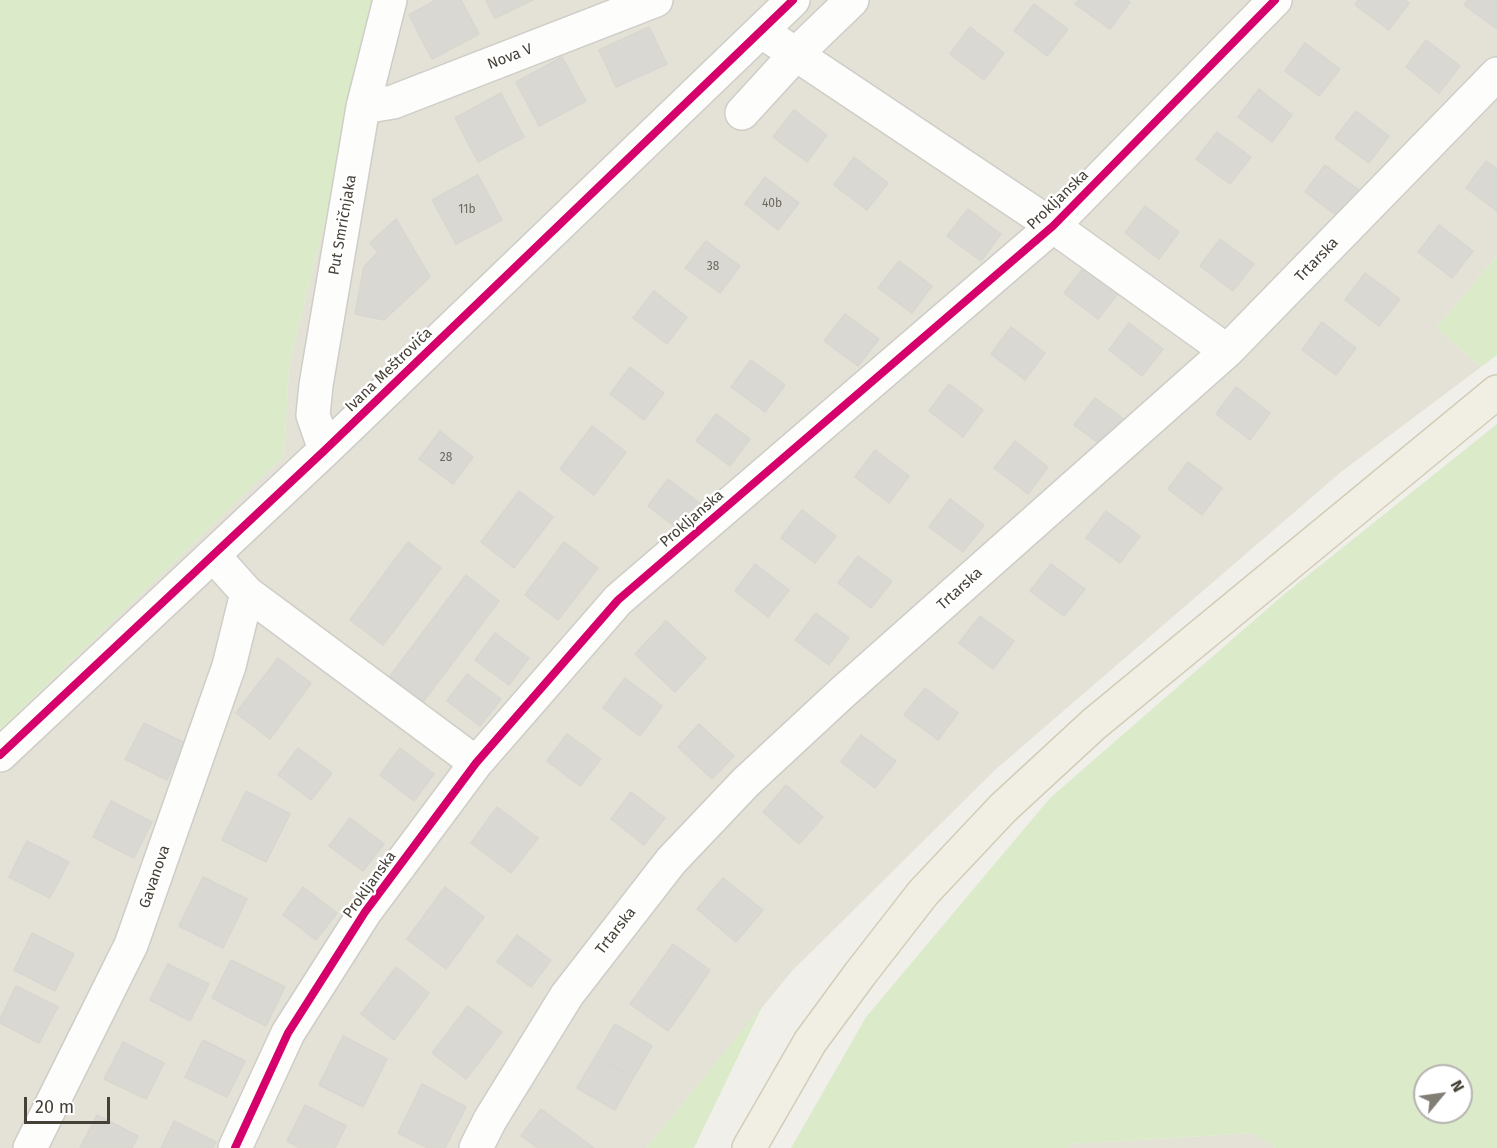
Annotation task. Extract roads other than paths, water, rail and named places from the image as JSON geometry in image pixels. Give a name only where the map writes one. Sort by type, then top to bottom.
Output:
[{"type":"main road","points":[[749,1148],[810,1042],[853,983],[923,893],[1003,808],[1094,724],[1497,392]]},
{"type":"street","name":"Put Smričnjaka","points":[[325,450],[313,416],[316,385],[363,107],[390,0]]},
{"type":"street","name":"Nova V","points":[[363,107],[393,102],[656,0]]},
{"type":"street","name":"Ivana Meštrovića","points":[[0,755],[325,450],[793,0]]},
{"type":"street","points":[[742,113],[796,54],[852,0]]},
{"type":"street","name":"Prokljanska","points":[[235,1148],[288,1032],[365,912],[476,764],[618,600],[1053,226],[1275,0]]},
{"type":"street","points":[[761,31],[1053,226],[1227,351]]},
{"type":"street","name":"Trtarska","points":[[476,1148],[490,1120],[567,995],[671,861],[746,782],[843,692],[1227,351],[1497,74]]},
{"type":"street","points":[[213,555],[247,593],[476,764]]},
{"type":"street","name":"Gavanova","points":[[30,1148],[131,945],[229,666],[247,593]]}]
